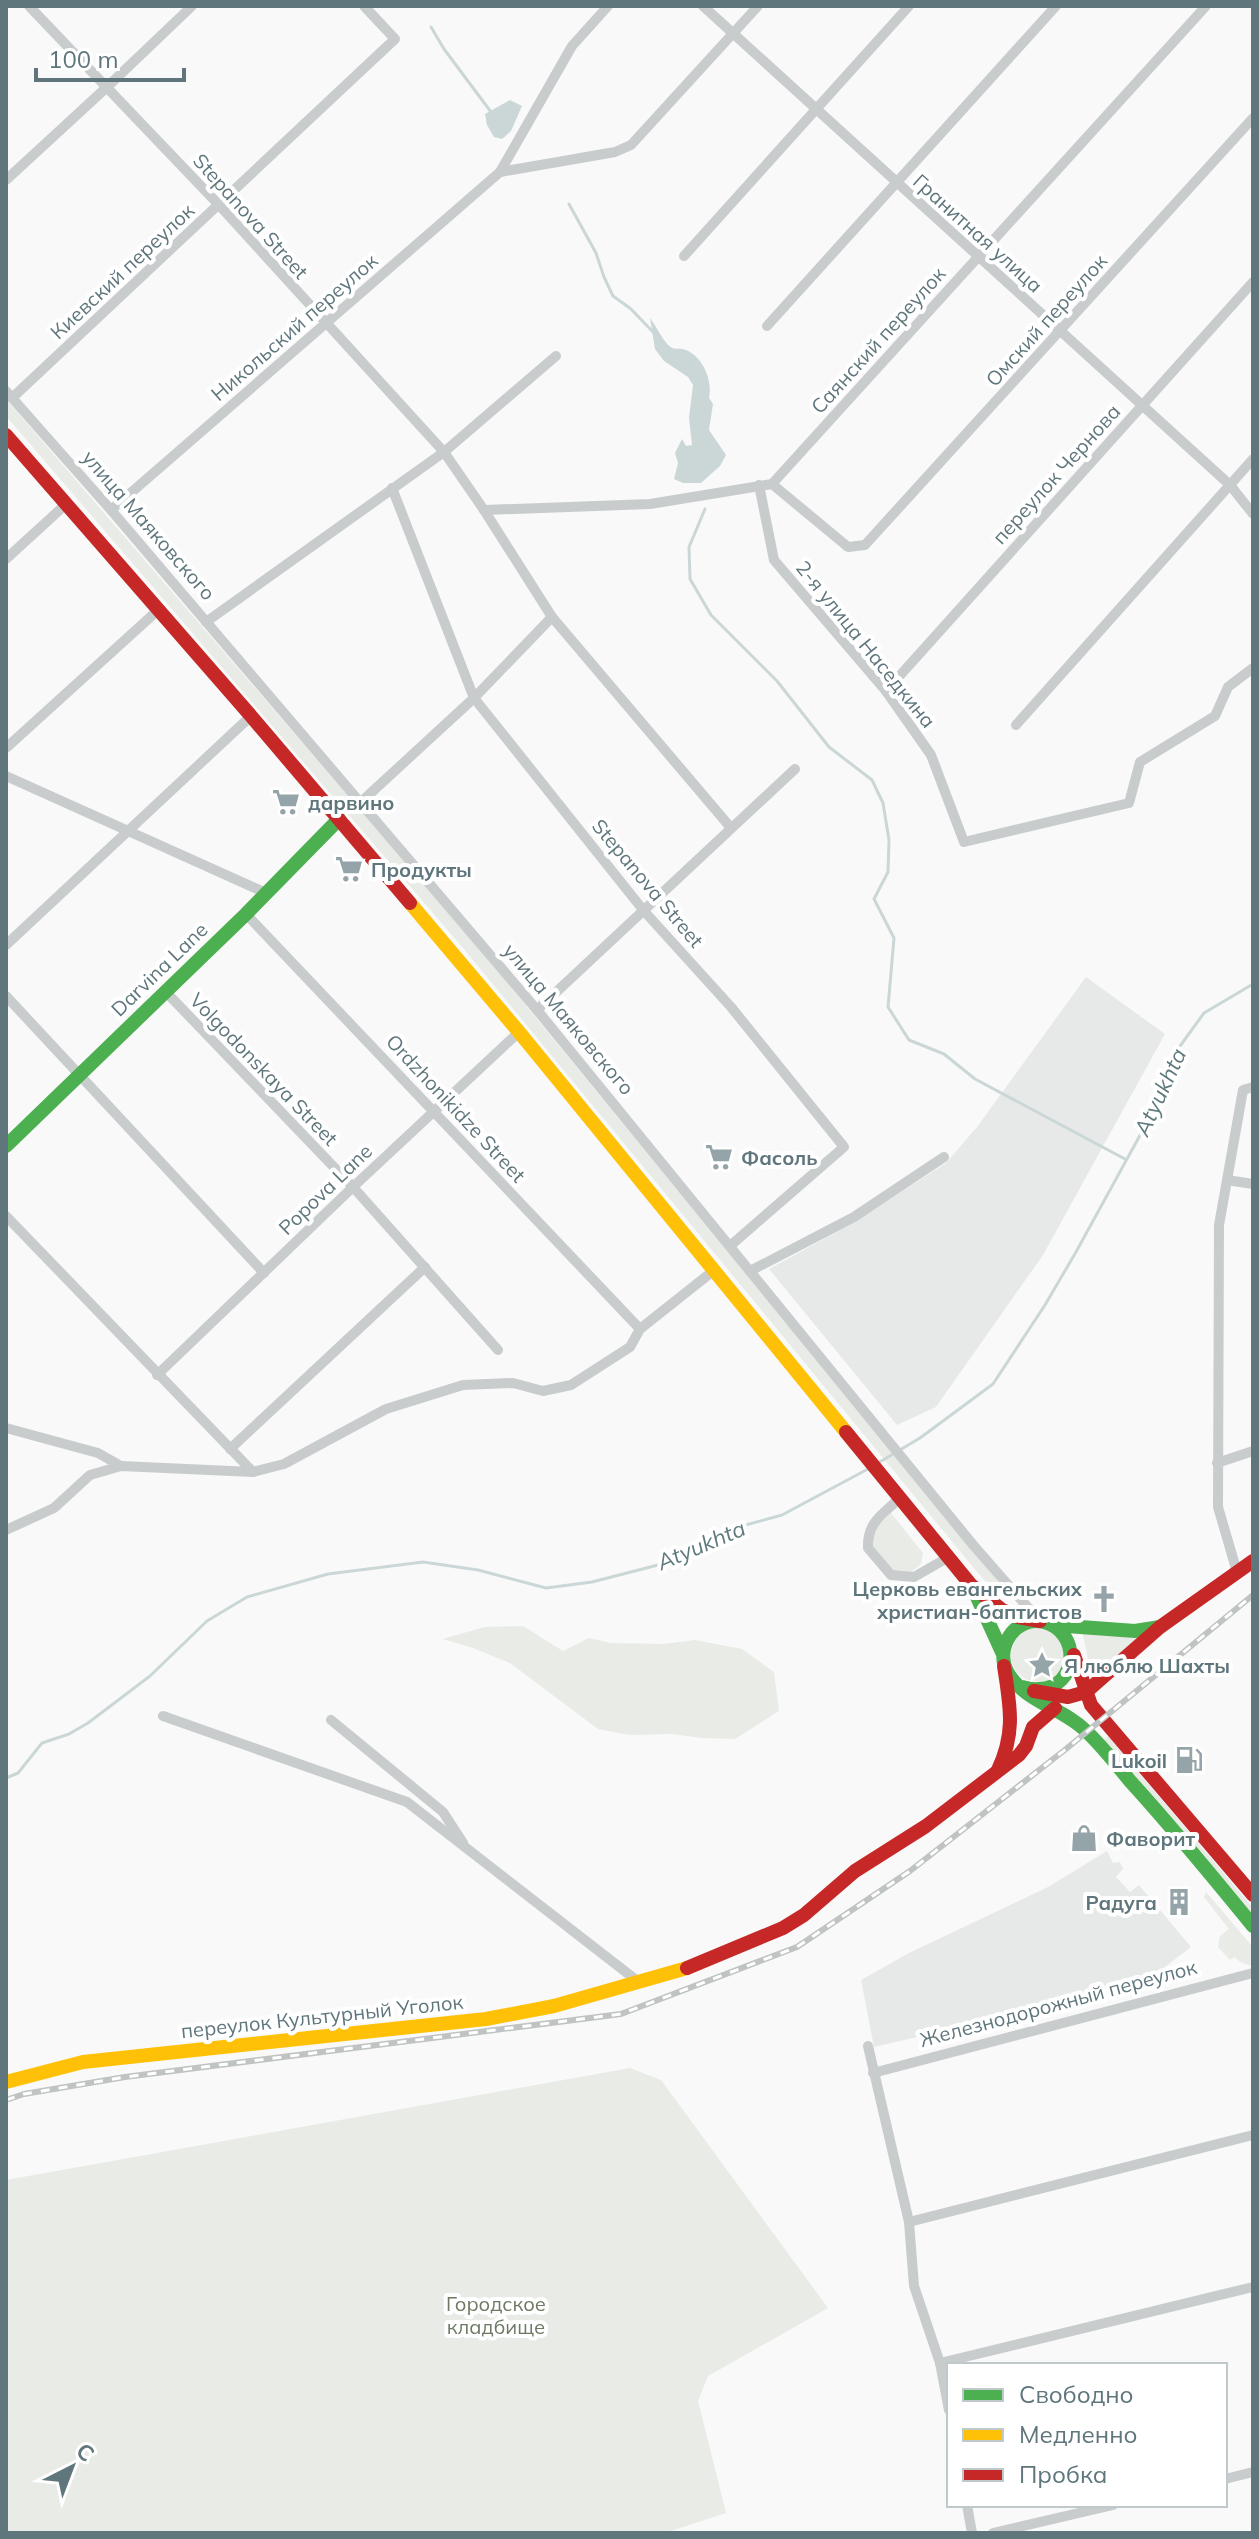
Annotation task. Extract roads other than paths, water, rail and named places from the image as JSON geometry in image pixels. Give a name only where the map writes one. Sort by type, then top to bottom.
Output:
[{"type":"main road","points":[[6,435],[251,716],[519,1032],[971,1585],[995,1608],[1009,1616],[1046,1623],[1064,1634],[1086,1692],[1100,1717],[1253,1895]]},
{"type":"main road","name":"Darvina Lane","points":[[6,1146],[246,914],[339,819]]},
{"type":"main road","points":[[1027,1689],[1068,1697],[1086,1692],[1160,1627],[1253,1561]]},
{"type":"main road","points":[[971,1585],[1010,1678],[1036,1699],[1070,1717],[1105,1751],[1253,1926]]},
{"type":"main road","points":[[996,1772],[1011,1741],[1012,1723],[1003,1659],[1006,1640],[1015,1628],[1026,1623],[1135,1631],[1160,1627]]},
{"type":"main road","points":[[1027,1689],[1047,1689],[1059,1683],[1068,1672],[1072,1659],[1070,1646]]},
{"type":"main road","points":[[640,1983],[699,1964],[783,1928],[804,1915],[855,1871],[926,1826],[1019,1755],[1033,1727],[1055,1708]]},
{"type":"main road","name":"переулок Культурный Уголок","points":[[6,2082],[94,2061],[486,2019],[554,2006],[640,1983]]},
{"type":"street","name":"Stepanova Street","points":[[29,6],[219,205],[444,452],[552,617],[731,828]]},
{"type":"street","points":[[6,180],[192,6]]},
{"type":"street","name":"Киевский переулок","points":[[9,395],[219,205],[395,39],[364,6]]},
{"type":"street","points":[[500,172],[572,46],[608,6]]},
{"type":"street","name":"Гранитная улица","points":[[703,6],[1230,485],[1253,514]]},
{"type":"street","points":[[500,172],[615,152],[631,145],[758,6]]},
{"type":"street","points":[[684,256],[909,6]]},
{"type":"street","points":[[767,326],[1056,6]]},
{"type":"street","name":"Саянский переулок","points":[[772,484],[1206,6]]},
{"type":"street","name":"Омский переулок","points":[[772,484],[848,547],[865,545],[1253,118]]},
{"type":"street","name":"Никольский переулок","points":[[111,510],[500,172]]},
{"type":"street","name":"переулок Чернова","points":[[886,691],[1253,282]]},
{"type":"street","points":[[206,622],[444,452],[556,356]]},
{"type":"street","name":"улица Маяковского","points":[[9,395],[111,510],[537,1010],[1015,1595],[1046,1623]]},
{"type":"street","points":[[1016,725],[1253,459]]},
{"type":"street","points":[[484,510],[650,504],[772,484]]},
{"type":"street","name":"2-я улица Наседкина","points":[[759,485],[774,560],[886,691],[931,755],[964,842],[1129,803],[1140,762],[1215,716],[1228,687],[1253,668]]},
{"type":"street","name":"Stepanova Street","points":[[392,488],[474,698],[644,911],[731,1007],[844,1147],[730,1246]]},
{"type":"street","points":[[6,559],[65,505]]},
{"type":"street","points":[[6,748],[157,611]]},
{"type":"street","points":[[361,802],[474,698],[552,617]]},
{"type":"street","points":[[6,945],[251,716]]},
{"type":"street","points":[[537,1010],[795,769]]},
{"type":"street","points":[[6,776],[266,893]]},
{"type":"street","name":"Ordzhonikidze Street","points":[[246,914],[640,1329]]},
{"type":"street","name":"Volgodonskaya Street","points":[[165,991],[353,1187],[498,1350]]},
{"type":"street","points":[[6,996],[264,1273]]},
{"type":"street","name":"Popova Lane","points":[[157,1375],[519,1032]]},
{"type":"street","points":[[1237,1572],[1218,1507],[1219,1225],[1248,1089]]},
{"type":"street","points":[[750,1271],[854,1217],[944,1157]]},
{"type":"street","points":[[1227,1180],[1253,1184]]},
{"type":"street","points":[[6,1216],[253,1472]]},
{"type":"street","points":[[230,1449],[425,1267]]},
{"type":"street","points":[[6,1530],[54,1508],[90,1475],[121,1466],[253,1472],[284,1464],[386,1409],[463,1385],[513,1383],[543,1391],[571,1385],[630,1347],[640,1329],[713,1271]]},
{"type":"street","points":[[6,1428],[98,1453],[121,1466]]},
{"type":"street","points":[[1217,1463],[1253,1451]]},
{"type":"street","points":[[896,1494],[867,1533],[868,1548],[891,1575],[914,1577],[949,1557]]},
{"type":"street","points":[[163,1716],[407,1802],[640,1983]]},
{"type":"street","points":[[331,1720],[443,1812],[468,1851]]},
{"type":"street","name":"Железнодорожный переулок","points":[[873,2073],[1253,1973]]},
{"type":"street","points":[[868,2046],[909,2222],[914,2286],[940,2363],[947,2400]]},
{"type":"street","points":[[909,2222],[1253,2135]]},
{"type":"street","points":[[940,2363],[1253,2287]]},
{"type":"street","points":[[1227,2478],[1253,2472]]},
{"type":"street","points":[[967,2507],[972,2533]]},
{"type":"street","points":[[993,2533],[1104,2507]]},
{"type":"waterway","points":[[431,27],[491,112]]},
{"type":"waterway","points":[[569,204],[596,253],[613,296],[653,332]]},
{"type":"waterway","points":[[705,509],[689,547],[690,579],[711,615],[777,681],[829,747],[872,780],[883,803],[889,840],[888,872],[874,899],[894,938],[888,1007],[909,1040],[944,1054],[975,1079],[1125,1159]]},
{"type":"waterway","name":"Atyukhta","points":[[878,1463],[920,1438],[993,1384],[1076,1252],[1150,1117],[1175,1053],[1204,1013],[1253,984]]},
{"type":"waterway","name":"Atyukhta","points":[[6,1778],[18,1773],[42,1743],[69,1734],[88,1723],[150,1676],[207,1621],[247,1597],[328,1574],[423,1562],[478,1570],[546,1588],[592,1582],[658,1565],[731,1529],[782,1515],[868,1469]]},
{"type":"railway","points":[[6,2100],[24,2094],[125,2077],[621,2014],[797,1947],[910,1871],[1066,1749],[1253,1595]]},
{"type":"place","name":"дарвино","points":[[286,802]]},
{"type":"place","name":"Продукты","points":[[349,869]]},
{"type":"place","name":"Фасоль","points":[[719,1157]]},
{"type":"place","name":"Церковь евангельских христиан-баптистов","points":[[1104,1599]]},
{"type":"place","name":"Я люблю Шахты","points":[[1042,1665]]},
{"type":"place","name":"Lukoil","points":[[1189,1760]]},
{"type":"place","name":"Фаворит","points":[[1084,1838]]},
{"type":"place","name":"Радуга","points":[[1179,1902]]},
{"type":"park label","name":"Городское кладбище","points":[[496,2314]]}]
